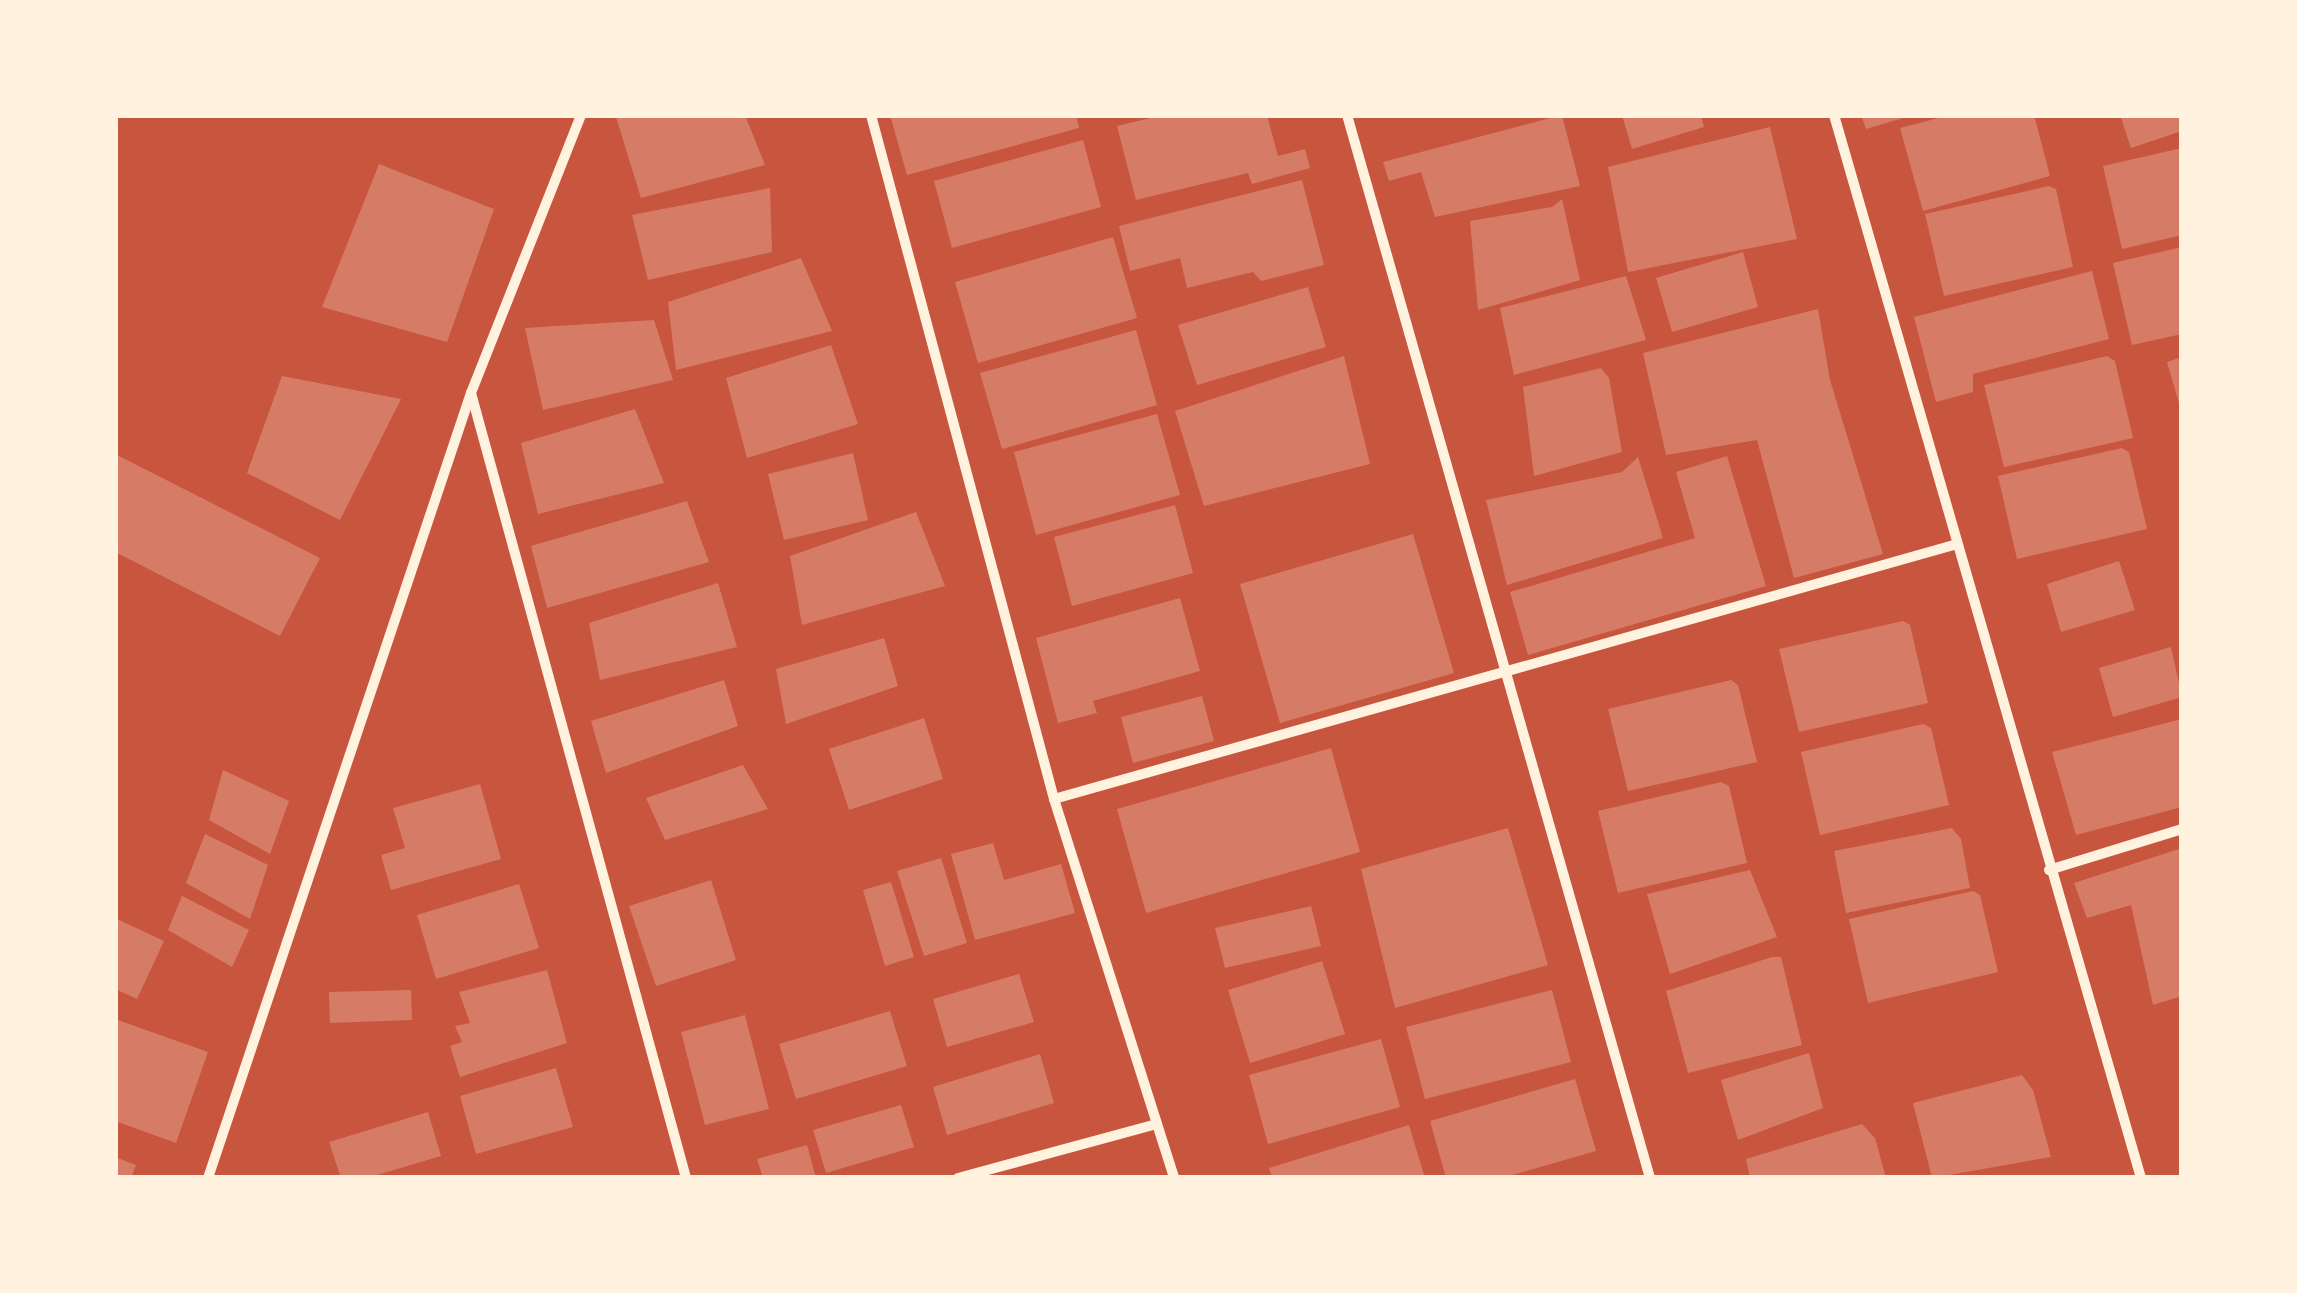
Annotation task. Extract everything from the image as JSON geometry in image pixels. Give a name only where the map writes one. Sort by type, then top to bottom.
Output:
[{"type":"street","points":[[208,1178],[471,394],[581,115]]},
{"type":"street","points":[[871,115],[1054,798],[1174,1178]]},
{"type":"street","points":[[1347,115],[1650,1178]]},
{"type":"street","points":[[1834,115],[1954,545],[2141,1178]]},
{"type":"street","points":[[471,394],[686,1178]]},
{"type":"street","points":[[1054,798],[1508,676],[1954,545]]},
{"type":"street","points":[[2050,870],[2182,829]]},
{"type":"street","points":[[958,1178],[1157,1124]]},
{"type":"building","points":[[745,115],[765,165],[641,198],[616,117]]},
{"type":"building","points":[[890,115],[1076,115],[1079,128],[907,175]]},
{"type":"building","points":[[1163,115],[1267,115],[1278,156],[1305,149],[1310,168],[1252,184],[1248,173],[1136,200],[1117,126]]},
{"type":"building","points":[[1562,115],[1580,186],[1435,217],[1421,172],[1389,181],[1383,162]]},
{"type":"building","points":[[1622,115],[1701,115],[1704,127],[1632,149]]},
{"type":"building","points":[[1861,115],[1909,115],[1910,116],[1866,129]]},
{"type":"building","points":[[1950,115],[2034,115],[2050,176],[1923,211],[1900,128]]},
{"type":"building","points":[[2120,115],[2182,115],[2182,131],[2131,148]]},
{"type":"building","points":[[1770,127],[1797,239],[1628,272],[1608,167]]},
{"type":"building","points":[[1083,140],[1101,207],[952,248],[934,181]]},
{"type":"building","points":[[2182,148],[2182,235],[2122,249],[2103,166]]},
{"type":"building","points":[[379,164],[494,209],[447,342],[322,307]]},
{"type":"building","points":[[1302,180],[1324,265],[1261,281],[1253,272],[1187,288],[1180,258],[1130,271],[1119,226]]},
{"type":"building","points":[[2049,186],[2056,189],[2073,267],[1944,296],[1925,214]]},
{"type":"building","points":[[770,188],[772,252],[648,280],[632,215]]},
{"type":"building","points":[[1562,199],[1580,280],[1478,310],[1470,221],[1552,207]]},
{"type":"building","points":[[1113,237],[1137,318],[978,363],[955,282]]},
{"type":"building","points":[[2182,247],[2182,334],[2132,345],[2113,263]]},
{"type":"building","points":[[1743,252],[1758,307],[1672,332],[1656,278]]},
{"type":"building","points":[[801,258],[832,331],[676,370],[668,302]]},
{"type":"building","points":[[2092,271],[2109,339],[1973,374],[1973,392],[1936,402],[1914,317]]},
{"type":"building","points":[[1626,276],[1646,340],[1514,375],[1500,308]]},
{"type":"building","points":[[1308,287],[1326,347],[1197,385],[1178,325]]},
{"type":"building","points":[[1818,309],[1830,380],[1883,554],[1794,578],[1757,440],[1666,455],[1643,353]]},
{"type":"building","points":[[654,320],[673,380],[543,410],[525,328]]},
{"type":"building","points":[[1136,330],[1157,405],[1002,449],[980,373]]},
{"type":"building","points":[[831,345],[858,424],[747,458],[726,378]]},
{"type":"building","points":[[1344,356],[1370,464],[1204,506],[1175,411]]},
{"type":"building","points":[[2107,356],[2115,361],[2133,438],[2004,467],[1984,385]]},
{"type":"building","points":[[2182,357],[2182,410],[2181,410],[2167,362]]},
{"type":"building","points":[[1601,368],[1609,378],[1622,452],[1534,476],[1523,387]]},
{"type":"building","points":[[282,376],[401,399],[340,520],[247,473]]},
{"type":"building","points":[[635,409],[664,483],[538,514],[521,443]]},
{"type":"building","points":[[1157,414],[1180,495],[1036,535],[1014,452]]},
{"type":"building","points":[[2122,448],[2129,452],[2147,529],[2017,559],[1998,476]]},
{"type":"building","points":[[853,453],[868,520],[784,540],[768,474]]},
{"type":"building","points":[[115,454],[320,558],[280,636],[115,552]]},
{"type":"building","points":[[1727,456],[1766,586],[1528,655],[1510,592],[1695,538],[1676,472]]},
{"type":"building","points":[[1638,457],[1663,538],[1507,585],[1486,500],[1622,472]]},
{"type":"building","points":[[687,501],[709,562],[547,608],[531,546]]},
{"type":"building","points":[[1175,505],[1193,573],[1072,606],[1054,537]]},
{"type":"building","points":[[916,512],[945,586],[802,625],[790,556]]},
{"type":"building","points":[[1413,534],[1454,673],[1280,723],[1240,584]]},
{"type":"building","points":[[2119,561],[2135,610],[2061,632],[2047,584]]},
{"type":"building","points":[[718,583],[737,647],[600,680],[589,623]]},
{"type":"building","points":[[1180,598],[1200,671],[1093,701],[1097,713],[1058,723],[1036,638]]},
{"type":"building","points":[[1903,621],[1910,625],[1928,703],[1799,732],[1779,649]]},
{"type":"building","points":[[884,638],[898,686],[786,724],[776,669]]},
{"type":"building","points":[[2171,647],[2182,697],[2113,717],[2099,668]]},
{"type":"building","points":[[724,680],[738,726],[606,773],[591,721]]},
{"type":"building","points":[[1731,680],[1738,685],[1757,762],[1628,791],[1608,709]]},
{"type":"building","points":[[1202,696],[1214,741],[1133,763],[1121,717]]},
{"type":"building","points":[[924,718],[943,779],[849,810],[829,749]]},
{"type":"building","points":[[2182,719],[2182,807],[2076,835],[2052,752]]},
{"type":"building","points":[[1923,724],[1931,728],[1949,805],[1820,835],[1801,752]]},
{"type":"building","points":[[1331,748],[1360,852],[1146,913],[1117,809]]},
{"type":"building","points":[[743,765],[768,809],[665,840],[646,798]]},
{"type":"building","points":[[223,770],[289,801],[270,854],[209,820]]},
{"type":"building","points":[[1721,782],[1729,786],[1747,863],[1618,893],[1598,811]]},
{"type":"building","points":[[480,784],[501,859],[391,890],[381,855],[405,848],[393,808]]},
{"type":"building","points":[[1508,828],[1548,965],[1395,1008],[1361,869]]},
{"type":"building","points":[[1952,828],[1961,839],[1970,888],[1846,913],[1834,851]]},
{"type":"building","points":[[205,834],[268,865],[250,919],[186,883]]},
{"type":"building","points":[[993,843],[1004,880],[1061,864],[1075,913],[975,940],[951,854]]},
{"type":"building","points":[[2182,848],[2182,996],[2153,1005],[2131,905],[2087,918],[2074,883]]},
{"type":"building","points":[[941,858],[967,943],[924,956],[897,871]]},
{"type":"building","points":[[1750,870],[1777,937],[1670,974],[1647,894]]},
{"type":"building","points":[[711,880],[736,960],[656,986],[629,906]]},
{"type":"building","points":[[891,882],[914,957],[885,966],[863,890]]},
{"type":"building","points":[[519,884],[539,948],[436,979],[417,915]]},
{"type":"building","points":[[1973,891],[1980,895],[1998,972],[1868,1003],[1849,919]]},
{"type":"building","points":[[182,896],[249,930],[232,967],[168,930]]},
{"type":"building","points":[[1311,906],[1321,946],[1225,968],[1215,928]]},
{"type":"building","points":[[115,918],[164,941],[137,999],[115,989]]},
{"type":"building","points":[[1781,957],[1802,1045],[1688,1073],[1666,991]]},
{"type":"building","points":[[1322,961],[1345,1034],[1250,1063],[1228,990]]},
{"type":"building","points":[[547,970],[567,1043],[460,1077],[450,1046],[462,1042],[455,1026],[470,1023],[459,992]]},
{"type":"building","points":[[1019,974],[1034,1022],[947,1047],[933,999]]},
{"type":"building","points":[[411,990],[412,1020],[330,1023],[329,992]]},
{"type":"building","points":[[1552,990],[1571,1062],[1425,1099],[1406,1027]]},
{"type":"building","points":[[890,1011],[907,1066],[796,1099],[779,1044]]},
{"type":"building","points":[[745,1015],[769,1109],[705,1125],[681,1032]]},
{"type":"building","points":[[115,1019],[208,1052],[176,1143],[115,1121]]},
{"type":"building","points":[[1381,1039],[1400,1107],[1268,1144],[1249,1075]]},
{"type":"building","points":[[1809,1053],[1823,1108],[1738,1140],[1721,1080]]},
{"type":"building","points":[[1040,1054],[1054,1103],[947,1135],[933,1087]]},
{"type":"building","points":[[556,1068],[573,1127],[476,1154],[460,1096]]},
{"type":"building","points":[[2022,1075],[2033,1090],[2051,1157],[1932,1178],[1913,1103]]},
{"type":"building","points":[[1575,1079],[1596,1151],[1502,1178],[1446,1178],[1430,1121]]},
{"type":"building","points":[[901,1105],[914,1147],[826,1173],[813,1130]]},
{"type":"building","points":[[428,1112],[441,1156],[367,1178],[341,1178],[329,1142]]},
{"type":"building","points":[[1862,1124],[1875,1138],[1886,1178],[1750,1178],[1746,1159]]},
{"type":"building","points":[[1409,1125],[1425,1178],[1272,1178],[1269,1168]]},
{"type":"building","points":[[807,1145],[816,1178],[763,1178],[757,1159]]},
{"type":"building","points":[[115,1157],[136,1165],[131,1178],[115,1178]]}]
